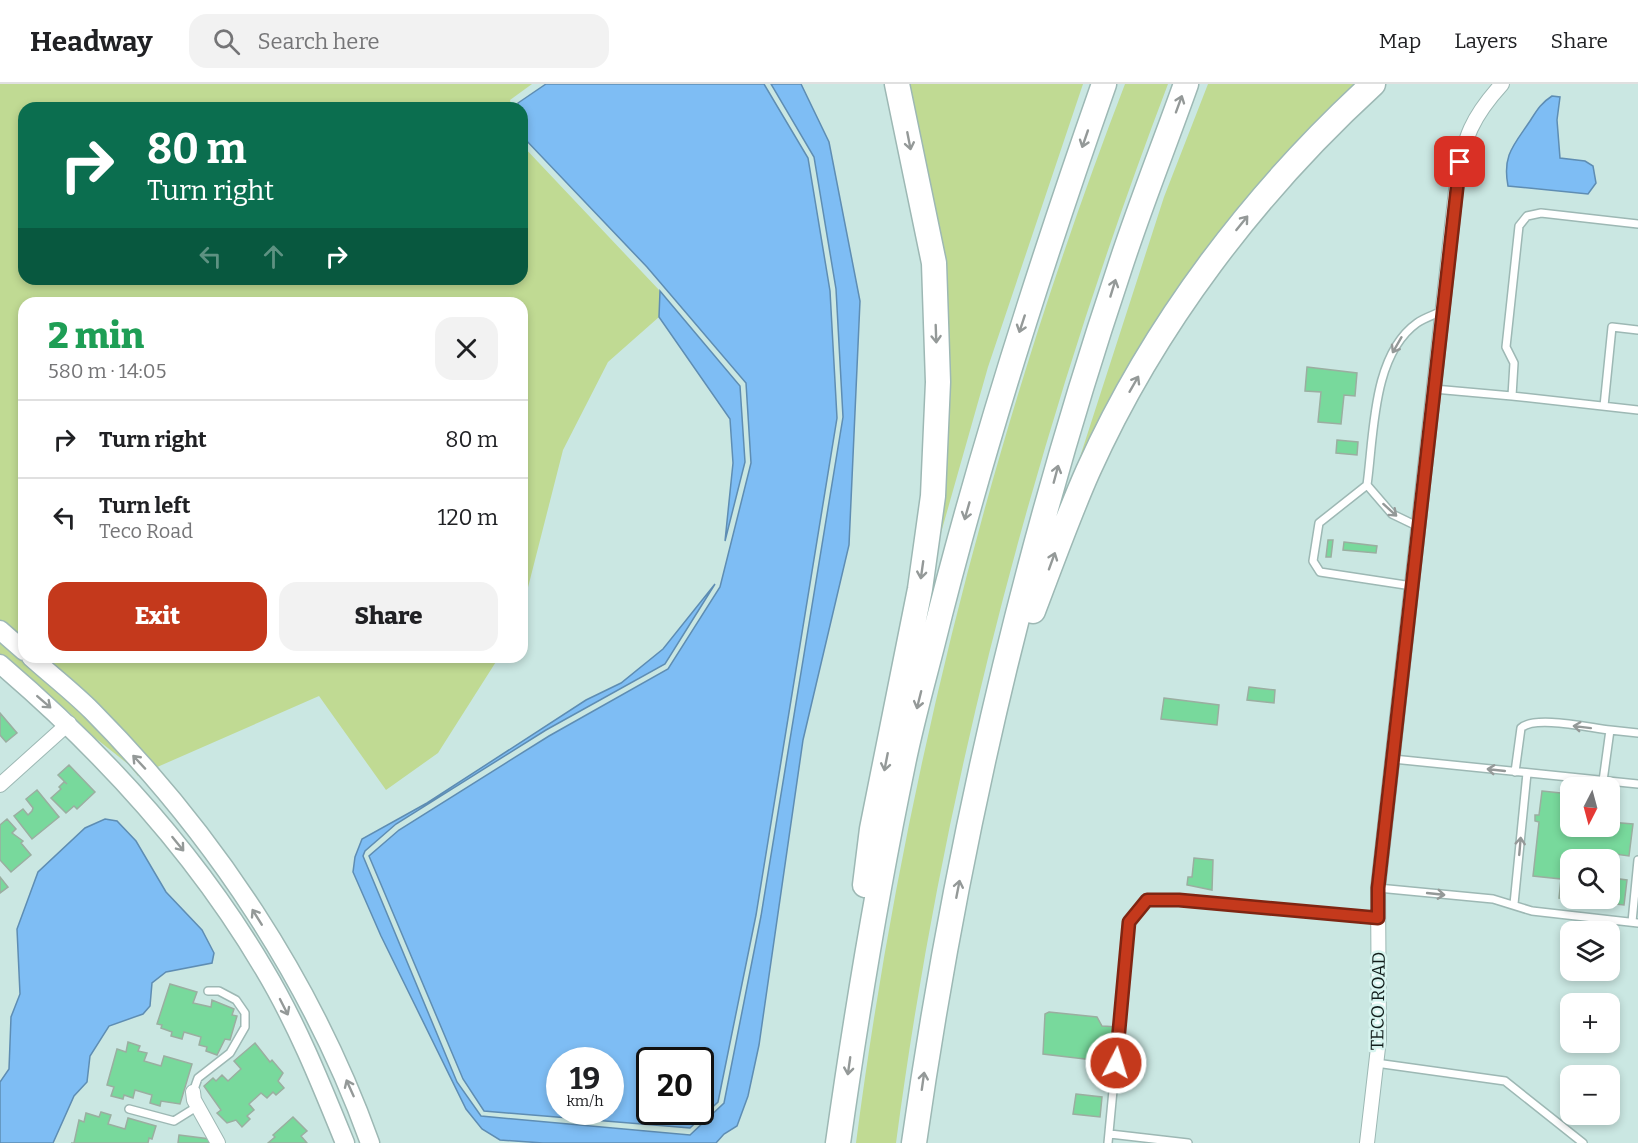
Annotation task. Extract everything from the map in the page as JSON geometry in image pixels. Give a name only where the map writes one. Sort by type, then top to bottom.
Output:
[{"type":"highway","points":[[857,1008],[861,916],[872,829],[920,589],[933,485],[938,382],[933,263],[897,84]]},
{"type":"highway","points":[[837,1143],[857,1008],[903,762],[957,546],[997,404],[1046,251],[1104,84]]},
{"type":"highway","points":[[914,1143],[932,1018],[995,714],[1030,568],[1071,423],[1119,269],[1186,84]]},
{"type":"highway","points":[[995,714],[1089,470],[1152,351],[1194,287],[1257,205],[1294,162],[1372,84]]},
{"type":"street","name":"TECO ROAD","points":[[1367,1143],[1379,1039],[1378,888],[1463,143],[1481,106],[1502,84]]},
{"type":"street","points":[[0,630],[18,646]]},
{"type":"street","points":[[38,663],[91,711],[166,791],[242,892],[301,988],[352,1093],[370,1143]]},
{"type":"street","points":[[0,664],[69,723],[141,799],[190,860],[258,960],[315,1070],[345,1143]]},
{"type":"street","points":[[0,785],[69,723]]},
{"type":"street","points":[[193,1092],[198,1107],[218,1143]]},
{"type":"lane","points":[[1512,396],[1514,363],[1506,347],[1519,226],[1527,216],[1541,213],[1638,224]]},
{"type":"lane","points":[[1412,586],[1320,572],[1313,561],[1319,522],[1367,485],[1383,370],[1403,336],[1418,322],[1443,311]]},
{"type":"lane","points":[[1604,406],[1612,327],[1638,330]]},
{"type":"lane","points":[[1434,389],[1638,410]]},
{"type":"lane","points":[[1367,485],[1392,514],[1419,527]]},
{"type":"lane","points":[[1515,772],[1521,728],[1527,723],[1638,733]]},
{"type":"lane","points":[[1604,777],[1610,730]]},
{"type":"lane","points":[[1393,759],[1565,777]]},
{"type":"lane","points":[[1514,904],[1527,773]]},
{"type":"lane","points":[[1620,782],[1638,784]]},
{"type":"lane","points":[[1378,888],[1514,904],[1532,911],[1635,923],[1638,860]]},
{"type":"lane","points":[[1108,1143],[1129,922],[1147,900],[1179,900],[1378,918]]},
{"type":"lane","points":[[193,1092],[198,1078],[230,1053],[245,1026],[245,1013],[236,1000],[219,991],[208,991]]},
{"type":"lane","points":[[1376,1063],[1505,1081],[1583,1143]]},
{"type":"lane","points":[[129,1109],[174,1120],[198,1107]]},
{"type":"lane","points":[[1110,1134],[1188,1143]]},
{"type":"green space","points":[[0,84],[532,84],[510,100],[510,102],[18,102],[18,285],[528,285],[528,151],[660,291],[659,317],[608,362],[563,450],[528,587],[528,297],[18,297],[18,636],[0,620]]},
{"type":"green space","points":[[905,84],[1083,84],[988,367],[937,547],[942,455]]},
{"type":"green space","points":[[1125,84],[1168,84],[1077,343],[1037,474],[1001,606],[940,872],[916,1007],[896,1143],[856,1143],[899,873],[927,739],[959,606],[1034,342]]},
{"type":"green space","points":[[1208,84],[1365,84],[1311,136],[1069,491],[1164,197]]},
{"type":"green space","points":[[0,640],[18,656],[18,663],[26,663],[87,717],[140,775],[138,776],[128,764],[89,733],[70,713],[0,654]]},
{"type":"green space","points":[[48,663],[495,663],[438,753],[386,790],[319,696],[155,768]]},
{"type":"water","points":[[546,84],[764,84],[808,158],[830,291],[837,418],[756,915],[718,1102],[714,1106],[714,1047],[636,1047],[636,1124],[624,1123],[624,1047],[546,1047],[546,1116],[484,1111],[463,1079],[369,856],[399,830],[549,736],[668,669],[720,587],[751,463],[746,383],[647,267],[528,142],[528,102],[519,102]]},
{"type":"water","points":[[771,84],[801,84],[829,142],[860,301],[849,545],[803,740],[759,1045],[748,1096],[737,1126],[724,1134],[716,1143],[543,1143],[500,1140],[482,1129],[466,1109],[381,936],[353,872],[355,857],[362,839],[427,803],[586,700],[621,683],[663,649],[715,584],[665,664],[546,730],[396,824],[365,851],[363,856],[457,1082],[481,1116],[546,1122],[546,1125],[580,1125],[690,1135],[701,1125],[714,1125],[714,1112],[724,1103],[761,916],[843,417],[836,289],[814,157]]},
{"type":"water","points":[[1552,96],[1560,97],[1557,120],[1560,158],[1585,161],[1593,166],[1596,183],[1588,194],[1508,186],[1508,158],[1514,144],[1537,110]]},
{"type":"water","points":[[660,291],[740,386],[745,462],[725,541],[733,463],[730,419],[659,317]]},
{"type":"water","points":[[105,819],[117,821],[136,841],[166,892],[202,930],[214,953],[212,963],[166,972],[152,983],[150,1006],[143,1014],[109,1026],[90,1056],[87,1082],[74,1096],[53,1143],[0,1143],[0,1082],[9,1069],[11,1017],[20,994],[17,929],[38,872],[85,828]]},
{"type":"water","points":[[654,1125],[693,1125],[690,1128]]},
{"type":"building","points":[[1307,367],[1357,373],[1355,396],[1344,395],[1341,424],[1318,422],[1321,392],[1305,391]]},
{"type":"building","points":[[1337,440],[1358,442],[1357,455],[1336,453]]},
{"type":"building","points":[[1328,540],[1333,540],[1331,557],[1326,557]]},
{"type":"building","points":[[1344,542],[1377,546],[1376,553],[1343,550]]},
{"type":"building","points":[[1249,687],[1275,690],[1274,703],[1247,700]]},
{"type":"building","points":[[1164,698],[1219,705],[1217,725],[1161,719]]},
{"type":"building","points":[[0,713],[17,733],[6,742],[0,735]]},
{"type":"building","points":[[69,765],[95,792],[77,809],[74,806],[66,813],[51,798],[61,789],[59,787],[64,782],[67,784],[58,775]]},
{"type":"building","points":[[37,790],[59,817],[32,839],[14,816],[23,809],[28,815],[32,811],[33,808],[26,799]]},
{"type":"building","points":[[1542,791],[1560,793],[1560,837],[1620,837],[1620,823],[1633,824],[1629,856],[1620,855],[1620,849],[1560,849],[1560,879],[1533,876],[1539,822],[1535,821],[1535,815],[1539,815]]},
{"type":"building","points":[[7,819],[16,829],[12,833],[23,841],[21,843],[31,855],[11,872],[0,860],[0,825]]},
{"type":"building","points":[[1194,858],[1213,860],[1212,890],[1187,885],[1188,877],[1192,877]]},
{"type":"building","points":[[0,877],[8,887],[0,893]]},
{"type":"building","points":[[1620,879],[1627,880],[1624,905],[1620,905]]},
{"type":"building","points":[[170,984],[197,992],[193,1003],[211,1007],[212,1000],[234,1009],[232,1015],[237,1016],[230,1040],[225,1039],[217,1055],[206,1051],[207,1047],[199,1045],[201,1037],[184,1032],[182,1039],[171,1036],[172,1032],[157,1024]]},
{"type":"building","points":[[1049,1012],[1097,1017],[1102,1026],[1118,1027],[1114,1062],[1096,1060],[1097,1047],[1093,1060],[1043,1054],[1045,1014]]},
{"type":"building","points":[[128,1042],[140,1046],[138,1051],[147,1053],[144,1061],[161,1066],[164,1056],[192,1064],[180,1104],[161,1101],[160,1106],[150,1103],[152,1095],[135,1090],[133,1098],[124,1095],[123,1099],[111,1096],[114,1087],[107,1085],[117,1049],[126,1052]]},
{"type":"building","points":[[255,1043],[270,1062],[272,1060],[283,1073],[278,1081],[284,1088],[276,1095],[273,1092],[267,1098],[261,1093],[249,1104],[254,1110],[247,1116],[250,1119],[242,1127],[236,1120],[227,1123],[217,1113],[221,1110],[204,1086],[213,1078],[216,1081],[222,1075],[228,1081],[241,1069],[234,1061]]},
{"type":"building","points":[[1076,1094],[1102,1097],[1100,1117],[1073,1114]]},
{"type":"building","points":[[101,1112],[111,1115],[108,1124],[125,1129],[128,1118],[156,1126],[152,1139],[149,1138],[148,1143],[74,1143],[79,1120],[84,1122],[86,1113],[99,1117]]},
{"type":"building","points":[[293,1117],[307,1131],[301,1136],[307,1143],[268,1143],[275,1137],[273,1135]]},
{"type":"building","points":[[179,1135],[210,1139],[209,1143],[178,1143]]},
{"type":"route","points":[[1116,1063],[1129,922],[1147,900],[1179,900],[1378,918],[1378,888],[1460,162]]}]
